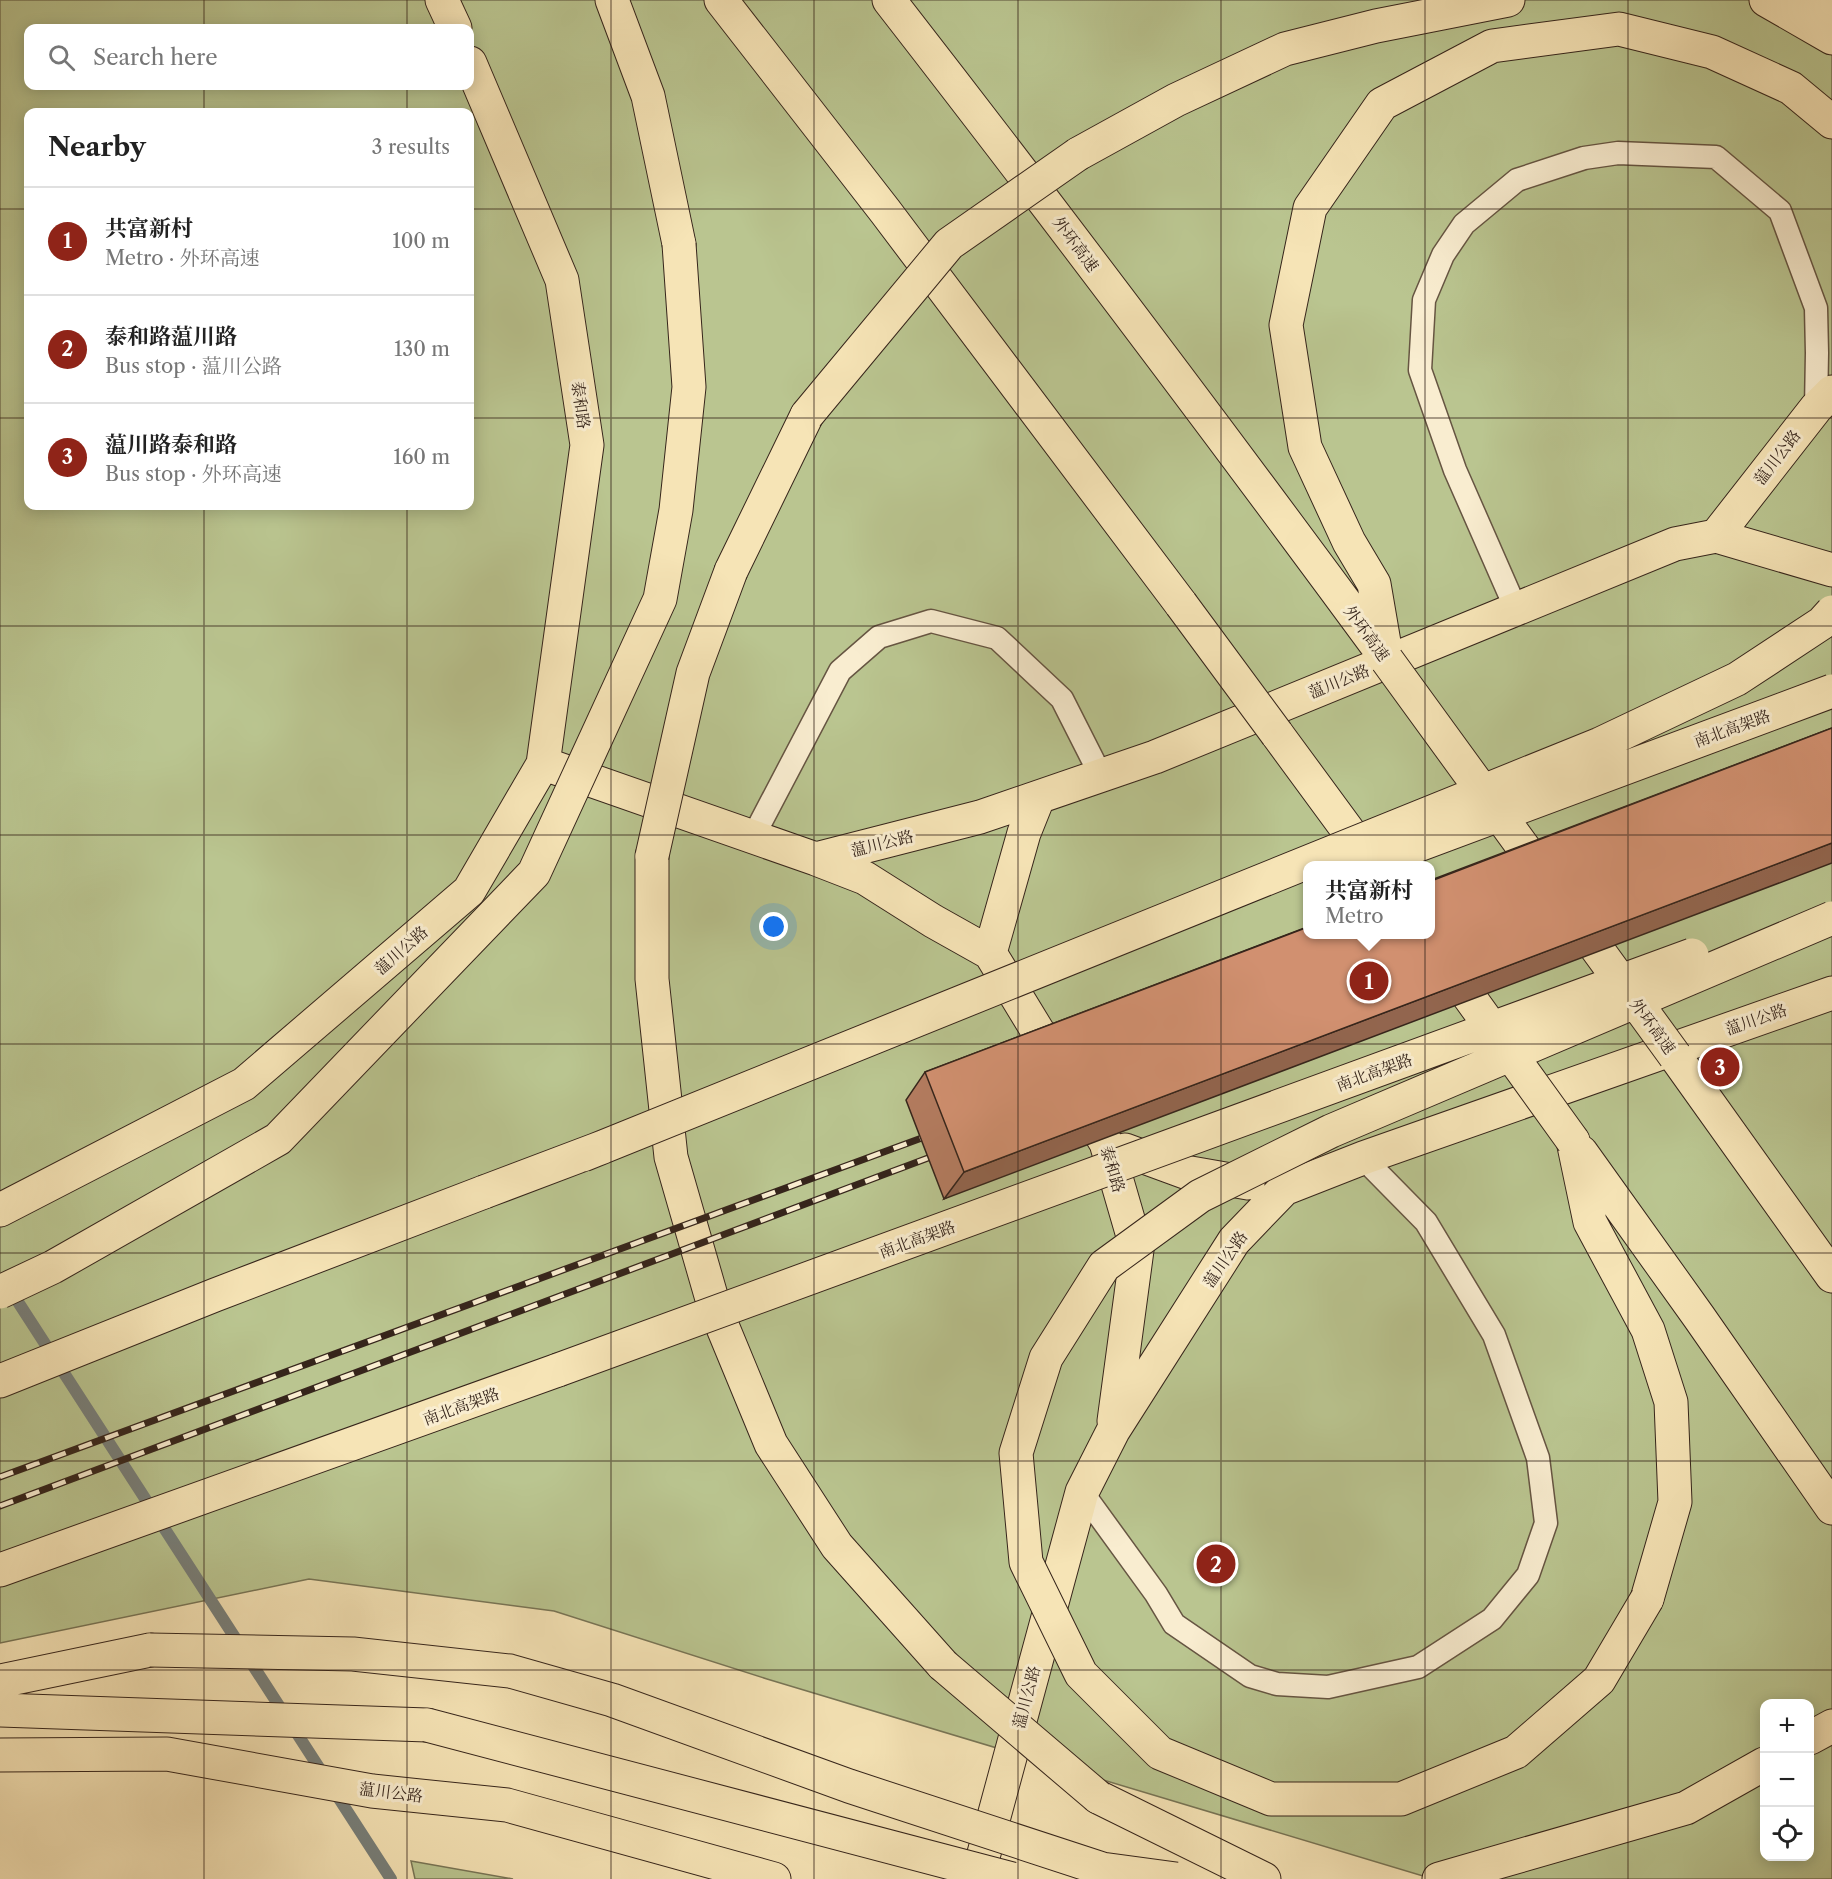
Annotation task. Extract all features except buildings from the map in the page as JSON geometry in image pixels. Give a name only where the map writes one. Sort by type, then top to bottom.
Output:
[{"type":"main road","points":[[442,0],[453,24]]},
{"type":"main road","points":[[0,1292],[53,1267],[278,1139],[534,873],[660,599],[676,510],[689,387],[679,244],[648,96],[612,0]]},
{"type":"main road","points":[[721,0],[899,229],[1181,604],[1370,861]]},
{"type":"main road","name":"外环高速","points":[[889,0],[990,130],[1311,556],[1539,867],[1832,1276]]},
{"type":"main road","points":[[1264,1879],[1098,1797],[943,1665],[837,1546],[771,1444],[714,1306],[671,1157],[652,979],[652,856],[693,673],[731,571],[807,415],[950,244],[1078,153],[1176,100],[1285,50],[1376,26],[1508,0]]},
{"type":"main road","points":[[1766,0],[1832,38]]},
{"type":"main road","points":[[1793,0],[1832,6]]},
{"type":"main road","points":[[1387,660],[1374,584],[1349,542],[1305,447],[1286,325],[1310,208],[1382,104],[1492,46],[1619,29],[1712,52],[1791,88],[1832,122]]},
{"type":"main road","name":"泰和路","points":[[474,72],[562,280],[587,445],[543,764]]},
{"type":"main road","name":"蕰川公路","points":[[816,859],[980,817],[1155,757],[1675,543],[1716,536],[1824,400]]},
{"type":"main road","points":[[1716,536],[1832,570]]},
{"type":"main road","points":[[1310,861],[1600,744],[1737,679],[1822,623],[1832,612]]},
{"type":"main road","name":"南北高架路","points":[[1375,861],[1832,691]]},
{"type":"main road","points":[[543,764],[816,859]]},
{"type":"main road","name":"蕰川公路","points":[[0,1210],[244,1084],[469,891],[543,764]]},
{"type":"main road","points":[[990,953],[1024,833],[1038,798]]},
{"type":"main road","name":"泰和路","points":[[816,859],[865,878],[933,921],[990,953],[1106,1143],[1137,1250],[1113,1431]]},
{"type":"main road","points":[[583,1155],[1303,864]]},
{"type":"main road","points":[[0,1382],[215,1295],[583,1155],[1303,888]]},
{"type":"main road","name":"南北高架路","points":[[0,1570],[526,1382],[1713,947],[1832,901]]},
{"type":"main road","points":[[1573,1141],[1590,1222],[1648,1330],[1671,1402],[1675,1502],[1647,1599],[1599,1680],[1516,1752],[1401,1799],[1271,1799],[1160,1753],[1081,1674],[1026,1562],[1016,1453],[1046,1358],[1104,1266],[1200,1196],[1331,1131],[1832,918]]},
{"type":"main road","points":[[1428,939],[1832,1508]]},
{"type":"main road","name":"蕰川公路","points":[[977,1879],[1082,1492],[1113,1431],[1234,1241],[1284,1189],[1363,1158],[1832,993]]},
{"type":"main road","points":[[1106,1143],[1185,1172],[1284,1189]]},
{"type":"main road","points":[[0,1681],[150,1650],[353,1654],[510,1671],[612,1700],[849,1786],[1102,1869],[1176,1879]]},
{"type":"main road","points":[[0,1710],[427,1725],[1012,1879]]},
{"type":"main road","points":[[1814,1735],[1832,1726]]},
{"type":"main road","name":"蕰川公路","points":[[0,1755],[167,1754],[362,1790],[507,1805],[774,1879]]},
{"type":"main road","points":[[1439,1879],[1686,1808],[1760,1766]]},
{"type":"lane","points":[[1516,609],[1455,470],[1420,370],[1424,300],[1443,255],[1464,224],[1517,180],[1584,158],[1618,153],[1716,157],[1780,211],[1816,308],[1817,353],[1824,400]]},
{"type":"lane","points":[[753,837],[840,671],[879,637],[931,621],[997,638],[1062,699],[1101,776]]},
{"type":"lane","points":[[1082,1492],[1156,1594],[1174,1624],[1250,1676],[1277,1684],[1328,1687],[1418,1667],[1492,1619],[1528,1575],[1546,1523],[1538,1458],[1494,1335],[1426,1222],[1363,1158]]},
{"type":"green space","points":[[0,0],[1832,0],[1832,1879],[1433,1879],[767,1679],[554,1611],[309,1579],[0,1643]]},
{"type":"green space","points":[[411,1861],[513,1879],[415,1879]]},
{"type":"waterway","points":[[9,1288],[391,1879]]},
{"type":"railway","points":[[0,1477],[938,1132]]},
{"type":"railway","points":[[0,1506],[944,1152]]},
{"type":"place","name":"共富新村","points":[[1369,981]]},
{"type":"place","name":"蕰川路泰和路","points":[[1720,1067]]},
{"type":"place","name":"泰和路蕰川路","points":[[1216,1564]]}]
